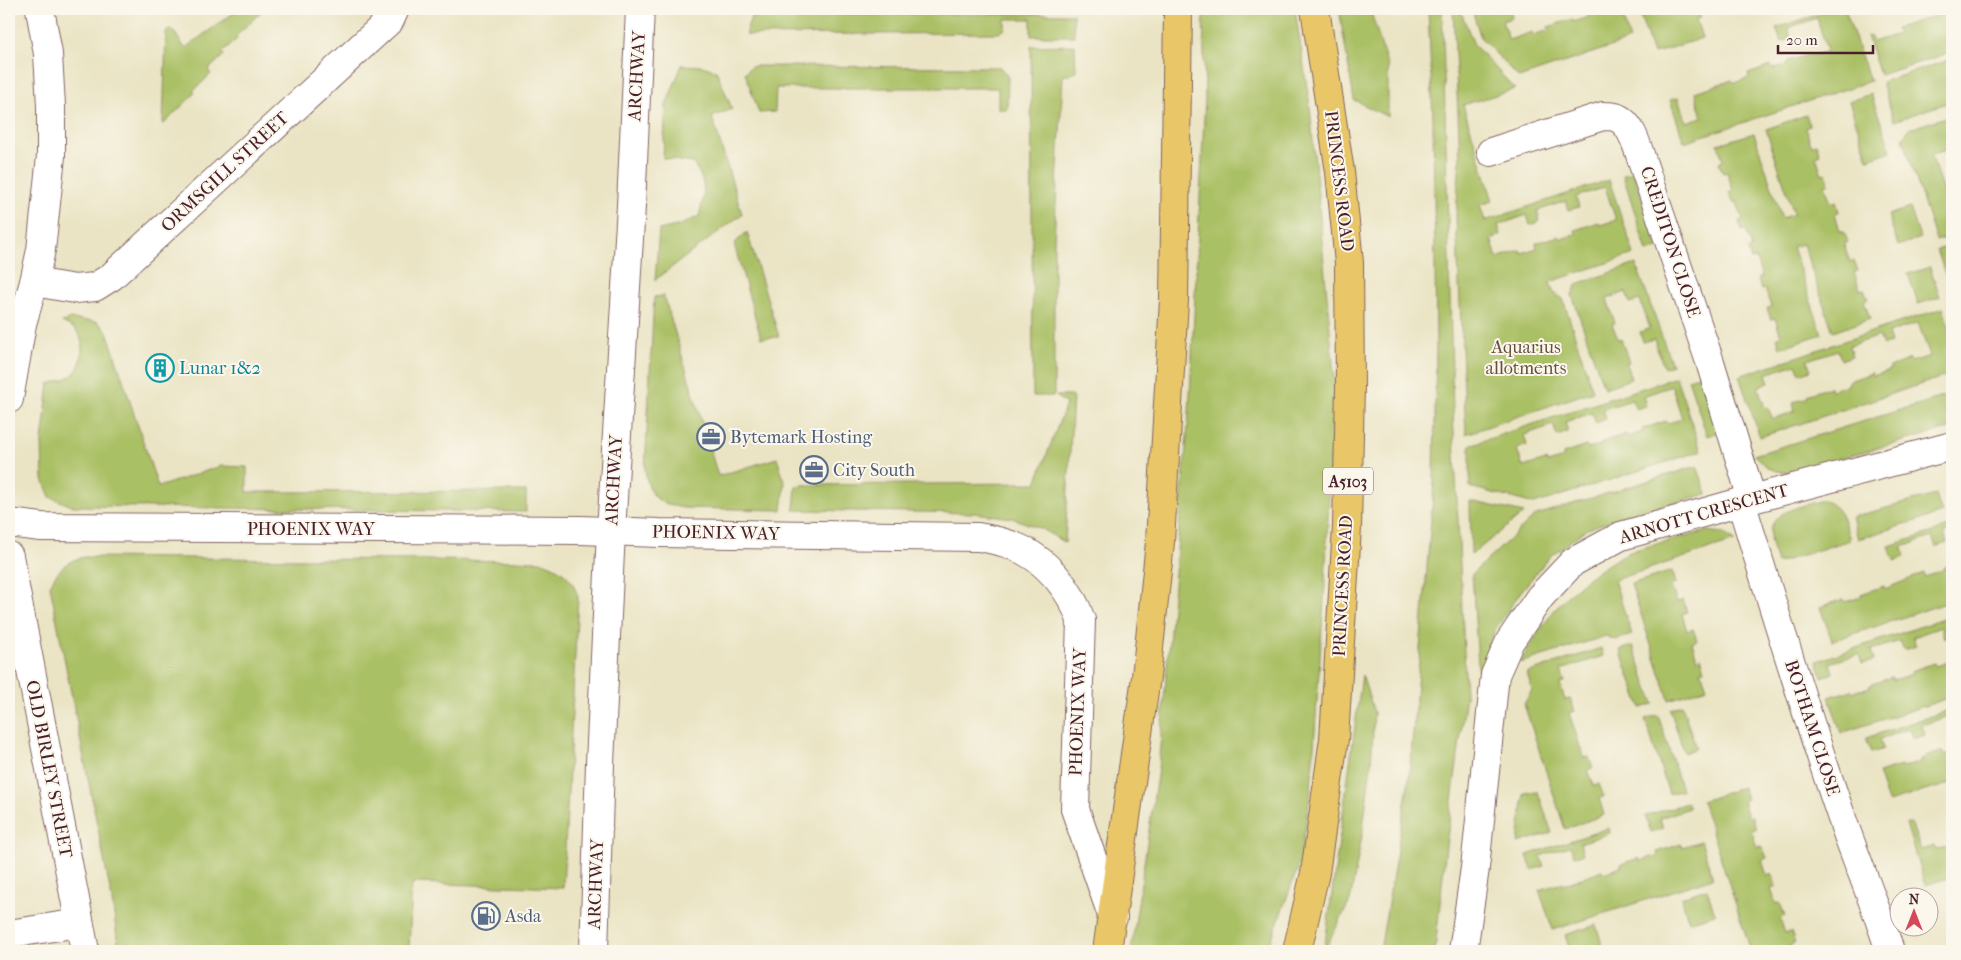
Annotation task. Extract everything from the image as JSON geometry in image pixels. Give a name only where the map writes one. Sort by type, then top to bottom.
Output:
[{"type":"highway","points":[[1107,951],[1146,677],[1160,542],[1174,300],[1178,9]]},
{"type":"highway","name":"PRINCESS ROAD","points":[[1297,951],[1315,873],[1334,739],[1347,527],[1350,386],[1350,263],[1340,172],[1315,9]]},
{"type":"street","points":[[9,399],[22,324],[41,250],[51,156],[48,54],[40,9]]},
{"type":"street","name":"ORMSGILL STREET","points":[[34,282],[75,289],[95,287],[111,277],[390,20],[395,9]]},
{"type":"street","name":"ARCHWAY","points":[[594,951],[600,763],[611,531],[640,9]]},
{"type":"street","name":"CREDITON CLOSE","points":[[1491,152],[1603,116],[1616,117],[1626,124],[1644,164],[1710,362],[1747,500]]},
{"type":"street","name":"ARNOTT CRESCENT","points":[[1463,951],[1475,868],[1495,675],[1510,642],[1540,597],[1573,562],[1621,536],[1747,500],[1952,446]]},
{"type":"street","name":"BOTHAM CLOSE","points":[[1747,500],[1790,662],[1847,833],[1876,906],[1890,951]]},
{"type":"street","name":"PHOENIX WAY","points":[[9,523],[41,527],[611,531],[978,537],[1017,547],[1032,556],[1067,589],[1077,606],[1082,620],[1074,809],[1113,918]]},
{"type":"street","name":"OLD BIRLEY STREET","points":[[9,556],[84,951]]},
{"type":"street","points":[[9,934],[79,923]]},
{"type":"green space","points":[[239,9],[264,9],[236,36],[238,38],[222,52],[224,55],[208,70],[211,74],[163,125],[166,32],[172,29],[185,48]]},
{"type":"green space","points":[[1203,9],[1295,9],[1310,107],[1334,375],[1325,584],[1311,789],[1300,862],[1267,951],[1131,951],[1158,769],[1189,413],[1205,98]]},
{"type":"green space","points":[[1339,9],[1370,9],[1388,67],[1388,117],[1354,100]]},
{"type":"green space","points":[[1428,9],[1442,9],[1453,412],[1466,695],[1446,846],[1435,951],[1380,951],[1409,779],[1434,484],[1436,341],[1433,120]]},
{"type":"green space","name":"Aquarius allotments","points":[[1453,9],[1460,9],[1474,45],[1515,89],[1463,105],[1493,201],[1480,205],[1485,221],[1609,180],[1634,254],[1550,282],[1553,292],[1563,299],[1593,391],[1466,434],[1456,216],[1460,157]],"holes":[[[1605,187],[1616,220],[1600,225],[1599,222],[1575,230],[1576,234],[1561,239],[1559,236],[1536,243],[1537,248],[1522,253],[1520,250],[1497,258],[1491,239],[1501,235],[1498,225],[1527,215],[1530,225],[1540,221],[1537,211],[1566,201],[1569,210],[1579,207],[1576,197]]]},
{"type":"green space","points":[[1484,9],[1510,9],[1512,18],[1502,21],[1509,40],[1532,32],[1533,35],[1549,30],[1548,27],[1572,19],[1573,22],[1589,17],[1588,14],[1598,11],[1600,14],[1620,9],[1630,40],[1519,78],[1481,38],[1473,13]]},
{"type":"green space","points":[[1638,9],[1697,9],[1700,18],[1696,19],[1702,38],[1653,54]]},
{"type":"green space","points":[[1834,9],[1845,9],[1870,81],[1684,142],[1670,100],[1678,98],[1686,122],[1702,117],[1695,92],[1732,80],[1734,83],[1749,78],[1748,74],[1771,66],[1773,69],[1788,64],[1788,61],[1827,51],[1817,18],[1788,28],[1791,39],[1781,42],[1776,28]]},
{"type":"green space","points":[[1952,11],[1952,52],[1880,75],[1867,36],[1870,35],[1873,42],[1898,34],[1896,28]]},
{"type":"green space","points":[[752,14],[1073,14],[1074,36],[1031,36],[1031,19],[1005,19],[1005,29],[999,33],[747,35],[746,31]]},
{"type":"green space","points":[[1075,45],[1076,72],[1063,76],[1054,240],[1054,396],[1033,396],[1031,46]]},
{"type":"green space","points":[[1952,59],[1952,101],[1894,121],[1882,82]]},
{"type":"green space","points":[[682,65],[702,66],[716,70],[732,109],[712,117],[742,214],[655,280],[659,230],[681,225],[699,216],[703,201],[703,182],[693,163],[663,158],[666,105]]},
{"type":"green space","points":[[751,66],[1000,67],[1008,77],[1007,109],[998,109],[998,88],[776,88],[775,112],[759,113],[745,73]]},
{"type":"green space","points":[[1871,94],[1891,151],[1868,159],[1849,101]]},
{"type":"green space","points":[[1806,115],[1810,126],[1806,128],[1811,145],[1816,144],[1820,154],[1816,156],[1822,174],[1826,173],[1829,183],[1825,185],[1831,203],[1836,201],[1839,212],[1835,213],[1840,231],[1844,231],[1848,242],[1844,244],[1850,262],[1854,260],[1858,271],[1854,272],[1860,290],[1864,289],[1868,299],[1864,301],[1870,319],[1833,332],[1803,244],[1792,247],[1822,334],[1780,348],[1777,337],[1781,336],[1775,318],[1771,319],[1767,308],[1771,307],[1765,289],[1761,290],[1758,279],[1762,277],[1756,259],[1751,260],[1748,250],[1752,248],[1746,230],[1742,231],[1739,221],[1743,220],[1737,202],[1733,202],[1729,192],[1733,190],[1727,172],[1723,173],[1719,163],[1723,161],[1718,144],[1754,133],[1782,218],[1794,214],[1766,129]]},
{"type":"green space","points":[[1952,115],[1952,148],[1931,155],[1944,194],[1952,192],[1952,236],[1936,241],[1903,138],[1909,129]]},
{"type":"green space","points":[[1633,172],[1658,248],[1647,252],[1623,175]]},
{"type":"green space","points":[[1910,208],[1920,238],[1898,246],[1888,215]]},
{"type":"green space","points":[[747,232],[779,337],[761,338],[734,244]]},
{"type":"green space","points":[[1952,245],[1952,281],[1948,282],[1937,250]]},
{"type":"green space","points":[[1636,264],[1672,365],[1664,368],[1654,339],[1643,342],[1640,332],[1650,328],[1640,300],[1630,303],[1626,292],[1607,299],[1615,323],[1612,324],[1618,339],[1621,339],[1629,362],[1626,363],[1631,379],[1604,388],[1572,295],[1577,284]]},
{"type":"green space","points":[[1930,267],[1940,297],[1918,304],[1908,274]]},
{"type":"green space","points":[[664,296],[718,476],[777,458],[785,483],[782,510],[684,508],[660,501],[652,492],[645,469],[654,297]]},
{"type":"green space","points":[[1943,308],[1952,335],[1952,374],[1760,437],[1739,376]],"holes":[[[1918,323],[1930,356],[1912,362],[1910,359],[1890,367],[1890,370],[1873,376],[1872,373],[1848,381],[1849,384],[1832,390],[1830,387],[1807,395],[1807,398],[1793,402],[1795,411],[1773,419],[1768,408],[1765,408],[1758,387],[1769,383],[1766,374],[1796,364],[1800,374],[1811,370],[1807,360],[1838,350],[1841,360],[1852,356],[1849,346],[1879,336],[1883,345],[1891,343],[1888,333]]]},
{"type":"green space","points":[[72,319],[98,322],[107,331],[158,487],[221,466],[247,467],[247,492],[526,491],[526,512],[72,506],[50,497],[43,479],[42,441],[49,384],[71,376],[80,364],[82,347],[80,336],[75,329],[62,322]]},
{"type":"green space","points":[[1701,375],[1721,431],[1707,436],[1688,379]]},
{"type":"green space","points":[[1676,377],[1701,451],[1534,504],[1470,487],[1470,445]],"holes":[[[1672,386],[1682,419],[1668,423],[1666,421],[1642,429],[1643,432],[1627,437],[1626,434],[1588,449],[1586,446],[1563,454],[1563,458],[1548,463],[1546,460],[1523,467],[1517,449],[1527,445],[1524,435],[1553,425],[1557,436],[1568,432],[1565,422],[1592,413],[1596,423],[1606,419],[1603,409],[1632,400],[1636,409],[1646,406],[1643,396]]]},
{"type":"green space","points":[[1952,394],[1952,428],[1789,472],[1770,468],[1754,455]]},
{"type":"green space","points":[[1056,396],[1073,396],[1065,543],[1042,529],[1012,518],[974,513],[794,510],[796,486],[803,485],[1036,483],[1066,404]]},
{"type":"green space","points":[[1697,466],[1707,494],[1634,513],[1587,529],[1550,556],[1519,594],[1495,630],[1479,680],[1472,574],[1536,515]]},
{"type":"green space","points":[[1936,495],[1942,513],[1858,539],[1852,517]]},
{"type":"green space","points":[[1823,500],[1839,511],[1850,540],[1777,563],[1770,536],[1771,527],[1775,520],[1789,510]]},
{"type":"green space","points":[[1470,501],[1524,513],[1471,555]]},
{"type":"green space","points":[[1952,526],[1952,530],[1944,533],[1947,543],[1936,547],[1932,537],[1902,547],[1905,557],[1894,561],[1889,546]]},
{"type":"green space","points":[[1708,531],[1723,533],[1735,541],[1614,580],[1632,635],[1615,640],[1606,636],[1520,663],[1555,609],[1589,577],[1616,559],[1634,551]]},
{"type":"green space","points":[[85,557],[540,561],[560,570],[569,578],[578,597],[563,888],[412,883],[409,951],[119,951],[112,900],[50,586],[59,570],[74,560]]},
{"type":"green space","points":[[1952,564],[1952,601],[1832,641],[1820,607],[1844,599],[1845,602],[1861,597],[1861,594],[1884,586],[1885,589],[1924,573],[1925,577],[1943,570],[1943,568]]},
{"type":"green space","points":[[1672,571],[1676,583],[1671,585],[1677,602],[1683,600],[1687,612],[1682,614],[1687,631],[1693,629],[1697,640],[1692,642],[1697,659],[1701,657],[1705,670],[1701,671],[1707,688],[1669,700],[1631,584]]},
{"type":"green space","points":[[1952,616],[1952,635],[1944,638],[1941,627],[1913,637],[1916,646],[1904,650],[1900,641],[1871,650],[1874,661],[1862,664],[1859,654],[1830,663],[1833,673],[1822,677],[1817,661]]},
{"type":"green space","points":[[1633,646],[1654,704],[1641,708],[1620,650]]},
{"type":"green space","points":[[1601,648],[1603,656],[1561,670],[1565,682],[1560,684],[1565,700],[1570,699],[1575,711],[1569,713],[1584,758],[1589,757],[1593,768],[1588,770],[1594,786],[1599,784],[1604,797],[1599,798],[1604,815],[1565,829],[1524,704],[1532,690],[1527,673]]},
{"type":"green space","points":[[1952,661],[1952,697],[1841,733],[1829,697],[1870,687],[1869,685],[1892,677],[1893,680],[1912,674],[1911,671],[1934,663],[1936,666]]},
{"type":"green space","points":[[1362,675],[1374,712],[1371,765],[1362,836],[1350,901],[1324,951]]},
{"type":"green space","points":[[1682,705],[1696,748],[1684,753],[1670,709]]},
{"type":"green space","points":[[1952,709],[1952,715],[1922,725],[1925,735],[1913,739],[1909,729],[1880,739],[1883,749],[1871,753],[1866,738]]},
{"type":"green space","points":[[1658,715],[1682,790],[1669,794],[1645,719]]},
{"type":"green space","points":[[1943,751],[1945,755],[1952,752],[1952,783],[1888,802],[1878,773],[1920,762],[1920,759]]},
{"type":"green space","points":[[1743,787],[1747,799],[1743,801],[1748,817],[1752,816],[1756,829],[1751,830],[1757,847],[1762,846],[1767,858],[1762,860],[1767,876],[1772,874],[1776,887],[1771,889],[1776,904],[1780,903],[1785,916],[1780,919],[1785,933],[1791,932],[1795,943],[1790,945],[1793,951],[1751,951],[1702,801]]},
{"type":"green space","points":[[1538,792],[1552,833],[1518,843],[1524,793]]},
{"type":"green space","points":[[1687,803],[1689,808],[1660,818],[1663,828],[1651,832],[1645,816]]},
{"type":"green space","points":[[1911,823],[1921,850],[1934,846],[1936,850],[1951,845],[1950,841],[1952,840],[1952,877],[1925,885],[1906,824]]},
{"type":"green space","points":[[1609,828],[1610,833],[1580,843],[1583,854],[1574,856],[1570,846],[1540,856],[1544,866],[1532,870],[1527,855]]},
{"type":"green space","points":[[1701,841],[1713,878],[1553,930],[1539,890],[1562,883],[1563,885],[1602,870],[1603,873],[1639,858],[1640,861],[1658,855],[1657,852],[1681,844],[1682,847]]},
{"type":"green space","points":[[1707,889],[1715,914],[1689,922],[1681,897]]},
{"type":"green space","points":[[1596,925],[1604,950],[1570,951],[1565,935]]},
{"type":"place","name":"Lunar 1&2","points":[[160,368]]},
{"type":"place","name":"Bytemark Hosting","points":[[711,437]]},
{"type":"place","name":"City South","points":[[814,470]]},
{"type":"place","name":"Asda","points":[[486,916]]}]
